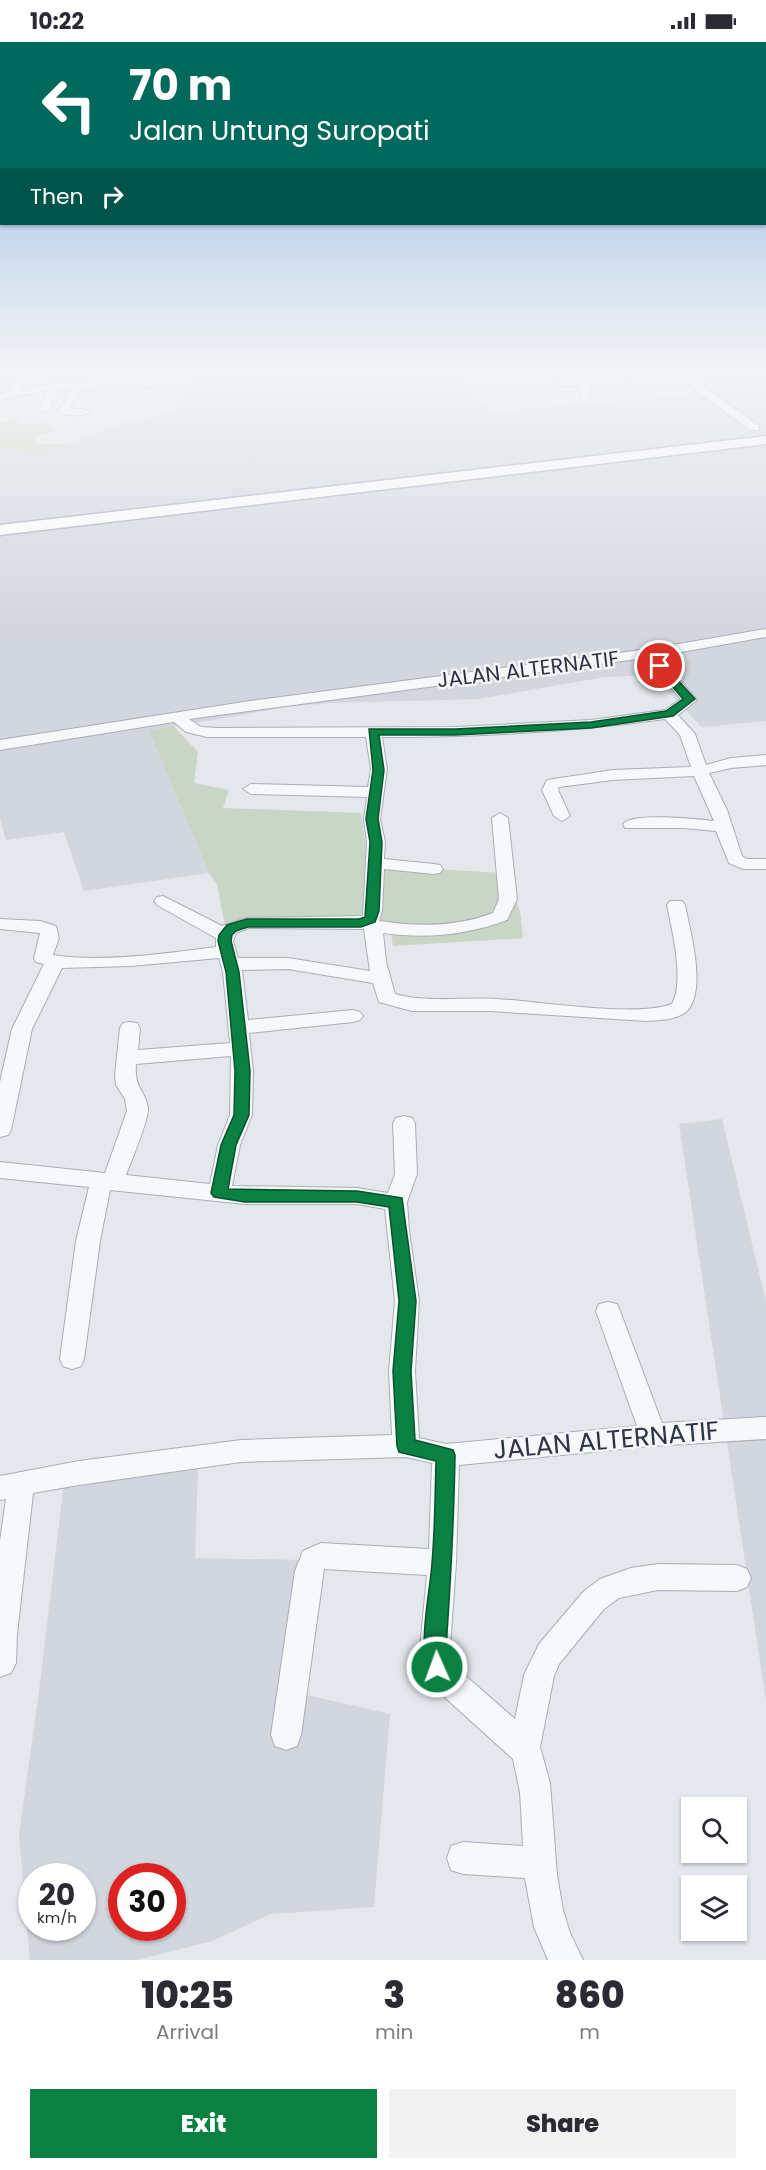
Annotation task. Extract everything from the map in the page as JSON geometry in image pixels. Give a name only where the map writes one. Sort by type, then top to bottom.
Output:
[{"type":"main road","points":[[394,469],[479,460]]},
{"type":"main road","points":[[0,530],[600,460]]},
{"type":"street","points":[[649,653],[766,633]]},
{"type":"street","name":"JALAN ALTERNATIF","points":[[0,745],[260,703],[649,653],[690,699],[669,714]]},
{"type":"street","points":[[178,717],[186,727],[202,732],[455,732],[581,726],[669,714],[687,734],[700,771],[719,810],[728,844],[735,859],[743,864],[766,864]]},
{"type":"street","points":[[373,731],[379,770],[372,819],[376,842],[373,863],[372,916],[367,925],[386,998],[408,1004],[491,1005],[632,1014],[672,1012],[684,1002],[687,987],[685,956],[676,905]]},
{"type":"street","points":[[562,816],[550,790],[553,783],[613,775],[700,771],[732,763],[766,760]]},
{"type":"street","points":[[251,789],[375,792]]},
{"type":"street","points":[[219,1193],[229,1145],[241,1115],[243,1071],[228,950],[232,928],[247,923],[367,925],[425,929],[482,924],[501,916],[508,899],[500,818]]},
{"type":"street","points":[[631,824],[684,823],[724,827]]},
{"type":"street","points":[[373,863],[434,869]]},
{"type":"street","points":[[163,901],[228,950],[254,961],[295,963],[382,979]]},
{"type":"street","points":[[0,924],[40,927],[49,930],[50,938],[43,958],[55,963],[120,961],[228,950]]},
{"type":"street","points":[[0,1130],[22,1029],[55,963]]},
{"type":"street","points":[[237,1028],[353,1016]]},
{"type":"street","points":[[72,1359],[88,1241],[107,1182],[138,1111],[135,1098],[126,1085],[130,1028]]},
{"type":"street","points":[[127,1058],[240,1049]]},
{"type":"street","points":[[404,1123],[406,1174],[396,1202],[407,1301],[402,1371],[406,1446]]},
{"type":"street","points":[[0,1170],[257,1197],[357,1196],[396,1202]]},
{"type":"street","points":[[608,1311],[653,1435]]},
{"type":"street","name":"JALAN ALTERNATIF","points":[[10,1486],[79,1473],[241,1451],[406,1446],[446,1455],[653,1435],[766,1428]]},
{"type":"street","points":[[446,1455],[442,1563],[435,1648],[437,1667],[442,1675],[524,1748],[535,1779],[540,1863],[547,1921],[567,1960]]},
{"type":"street","points":[[1,1664],[10,1486]]},
{"type":"street","points":[[286,1735],[298,1640],[309,1571],[313,1560],[321,1556],[442,1563]]},
{"type":"street","points":[[524,1748],[539,1675],[549,1654],[594,1600],[610,1588],[649,1578],[685,1575],[737,1578]]},
{"type":"street","points":[[462,1858],[540,1863]]},
{"type":"shaded area","points":[[0,460],[766,460],[766,721],[702,727],[652,675],[605,677],[478,699],[330,703],[287,707],[149,731],[209,873],[84,891],[64,832],[6,840],[0,819]]},
{"type":"shaded area","points":[[722,1119],[766,1302],[766,1701],[679,1124]]},
{"type":"shaded area","points":[[198,1468],[195,1558],[302,1560],[285,1690],[390,1714],[374,1907],[271,1914],[212,1941],[137,1960],[30,1960],[28,1941],[96,1941],[96,1863],[21,1863],[19,1835],[64,1483]]},
{"type":"green space","points":[[173,726],[198,752],[194,783],[229,790],[223,808],[361,813],[369,865],[503,873],[520,911],[523,938],[393,946],[389,921],[225,926],[217,884],[209,873],[149,731]]},
{"type":"route","points":[[437,1667],[435,1648],[442,1563],[446,1455],[406,1446],[402,1371],[407,1301],[396,1202],[357,1196],[314,1198],[219,1193],[229,1145],[241,1115],[243,1071],[238,1040],[233,972],[224,941],[225,935],[228,930],[247,923],[273,921],[361,923],[371,919],[376,842],[372,819],[379,770],[373,731],[455,732],[591,725],[669,714],[690,699],[660,666]]}]
